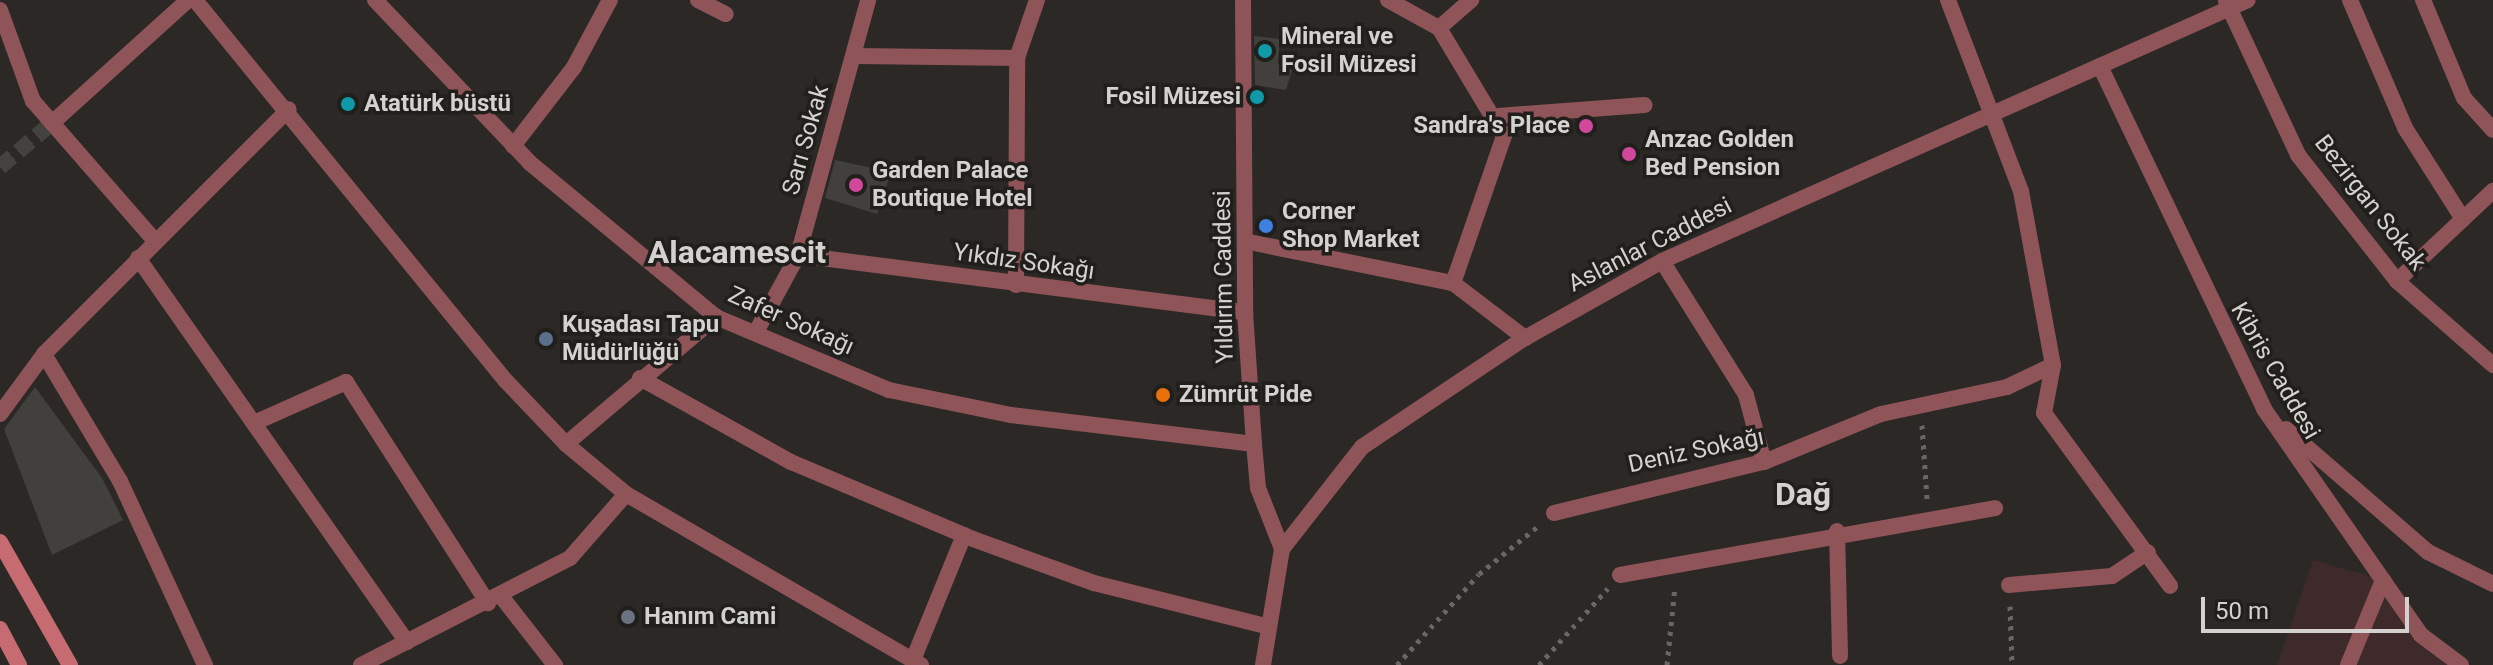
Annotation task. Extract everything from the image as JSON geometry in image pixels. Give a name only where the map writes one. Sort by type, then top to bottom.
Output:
[{"type":"main road","points":[[0,542],[70,665]]},
{"type":"main road","points":[[0,629],[19,665]]},
{"type":"street","points":[[52,123],[188,0]]},
{"type":"street","points":[[195,0],[289,109],[507,382],[566,444],[626,494],[917,663],[964,535]]},
{"type":"street","name":"Zafer Sokağı","points":[[375,0],[513,146],[716,317],[889,390],[1011,415],[1254,444]]},
{"type":"street","points":[[513,146],[574,67],[610,0]]},
{"type":"street","points":[[698,0],[726,14]]},
{"type":"street","name":"Sarı Sokak","points":[[756,332],[798,255],[856,56],[868,0]]},
{"type":"street","points":[[1016,285],[1017,58],[1037,0]]},
{"type":"street","name":"Yıldırım Caddesi","points":[[1243,0],[1249,242],[1245,312],[1254,444],[1258,488],[1282,549]]},
{"type":"street","points":[[1388,0],[1439,28],[1498,116],[1504,136],[1453,283]]},
{"type":"street","points":[[1439,28],[1471,0]]},
{"type":"street","points":[[1948,0],[1994,108],[2021,191],[2053,365],[2044,413],[2170,586]]},
{"type":"street","name":"Aslanlar Caddesi","points":[[1263,665],[1282,549],[1362,447],[1525,338],[1662,261],[1994,108],[2100,66],[2227,5],[2248,0]]},
{"type":"street","points":[[2350,0],[2405,128],[2463,219]]},
{"type":"street","points":[[2423,0],[2464,98],[2493,130]]},
{"type":"street","name":"Bezirgan Sokak","points":[[2227,5],[2298,155],[2397,281],[2493,365]]},
{"type":"street","points":[[0,10],[33,101],[155,241]]},
{"type":"street","points":[[856,56],[1017,58]]},
{"type":"street","name":"Kibris Caddesi","points":[[2100,66],[2264,409],[2421,635],[2461,665]]},
{"type":"street","points":[[1498,116],[1645,105]]},
{"type":"street","points":[[0,414],[44,354],[289,109]]},
{"type":"street","points":[[2397,281],[2493,191]]},
{"type":"street","points":[[1249,242],[1453,283],[1525,338]]},
{"type":"street","name":"Yıkdız Sokağı","points":[[798,255],[1245,312]]},
{"type":"street","points":[[138,258],[407,642]]},
{"type":"street","points":[[1662,261],[1746,395],[1764,462]]},
{"type":"street","points":[[566,444],[640,378],[716,317]]},
{"type":"street","points":[[44,354],[120,481],[205,665]]},
{"type":"street","name":"Deniz Sokağı","points":[[1554,513],[1764,462],[1921,405],[2007,387],[2053,365]]},
{"type":"street","points":[[640,378],[791,462],[964,535],[1094,583],[1269,627]]},
{"type":"street","points":[[254,423],[346,382],[495,599],[555,665]]},
{"type":"street","points":[[2264,409],[2428,552],[2493,584]]},
{"type":"street","points":[[361,665],[570,558],[626,494]]},
{"type":"street","points":[[1620,575],[1676,568],[1837,531],[1995,508]]},
{"type":"street","points":[[1837,531],[1840,656]]},
{"type":"street","points":[[2009,585],[2112,576],[2148,552]]},
{"type":"street","points":[[2348,665],[2383,580]]},
{"type":"path","points":[[1921,405],[1928,518]]},
{"type":"path","points":[[1397,665],[1479,574],[1554,513]]},
{"type":"path","points":[[1667,665],[1676,568]]},
{"type":"path","points":[[1539,665],[1620,575]]},
{"type":"path","points":[[2009,585],[2012,665]]},
{"type":"shaded area","points":[[2313,560],[2383,580],[2421,635],[2461,665],[2277,665]]},
{"type":"building","name":"Mineral ve Fosil Müzesi","points":[[1254,36],[1280,39],[1278,64],[1292,70],[1286,90],[1255,85]]},
{"type":"building","name":"Garden Palace Boutique Hotel","points":[[835,160],[891,172],[877,214],[825,198]]},
{"type":"building","points":[[35,387],[102,478],[123,520],[52,555],[4,429]]},
{"type":"tunnel","points":[[0,167],[52,123]]},
{"type":"place","name":"Mineral ve Fosil Müzesi","points":[[1265,51]]},
{"type":"place","name":"Fosil Müzesi","points":[[1257,97]]},
{"type":"place","name":"Atatürk büstü","points":[[348,104]]},
{"type":"place","name":"Sandra's Place","points":[[1586,126]]},
{"type":"place","name":"Anzac Golden Bed Pension","points":[[1629,154]]},
{"type":"place","name":"Garden Palace Boutique Hotel","points":[[856,185]]},
{"type":"place","name":"Corner Shop Market","points":[[1266,226]]},
{"type":"place","name":"Kuşadası Tapu Müdürlüğü","points":[[546,339]]},
{"type":"place","name":"Zümrüt Pide","points":[[1163,395]]},
{"type":"place","name":"Hanım Cami","points":[[628,617]]},
{"type":"district","name":"Alacamescit","points":[[737,252]]},
{"type":"district","name":"Dağ","points":[[1803,494]]}]
